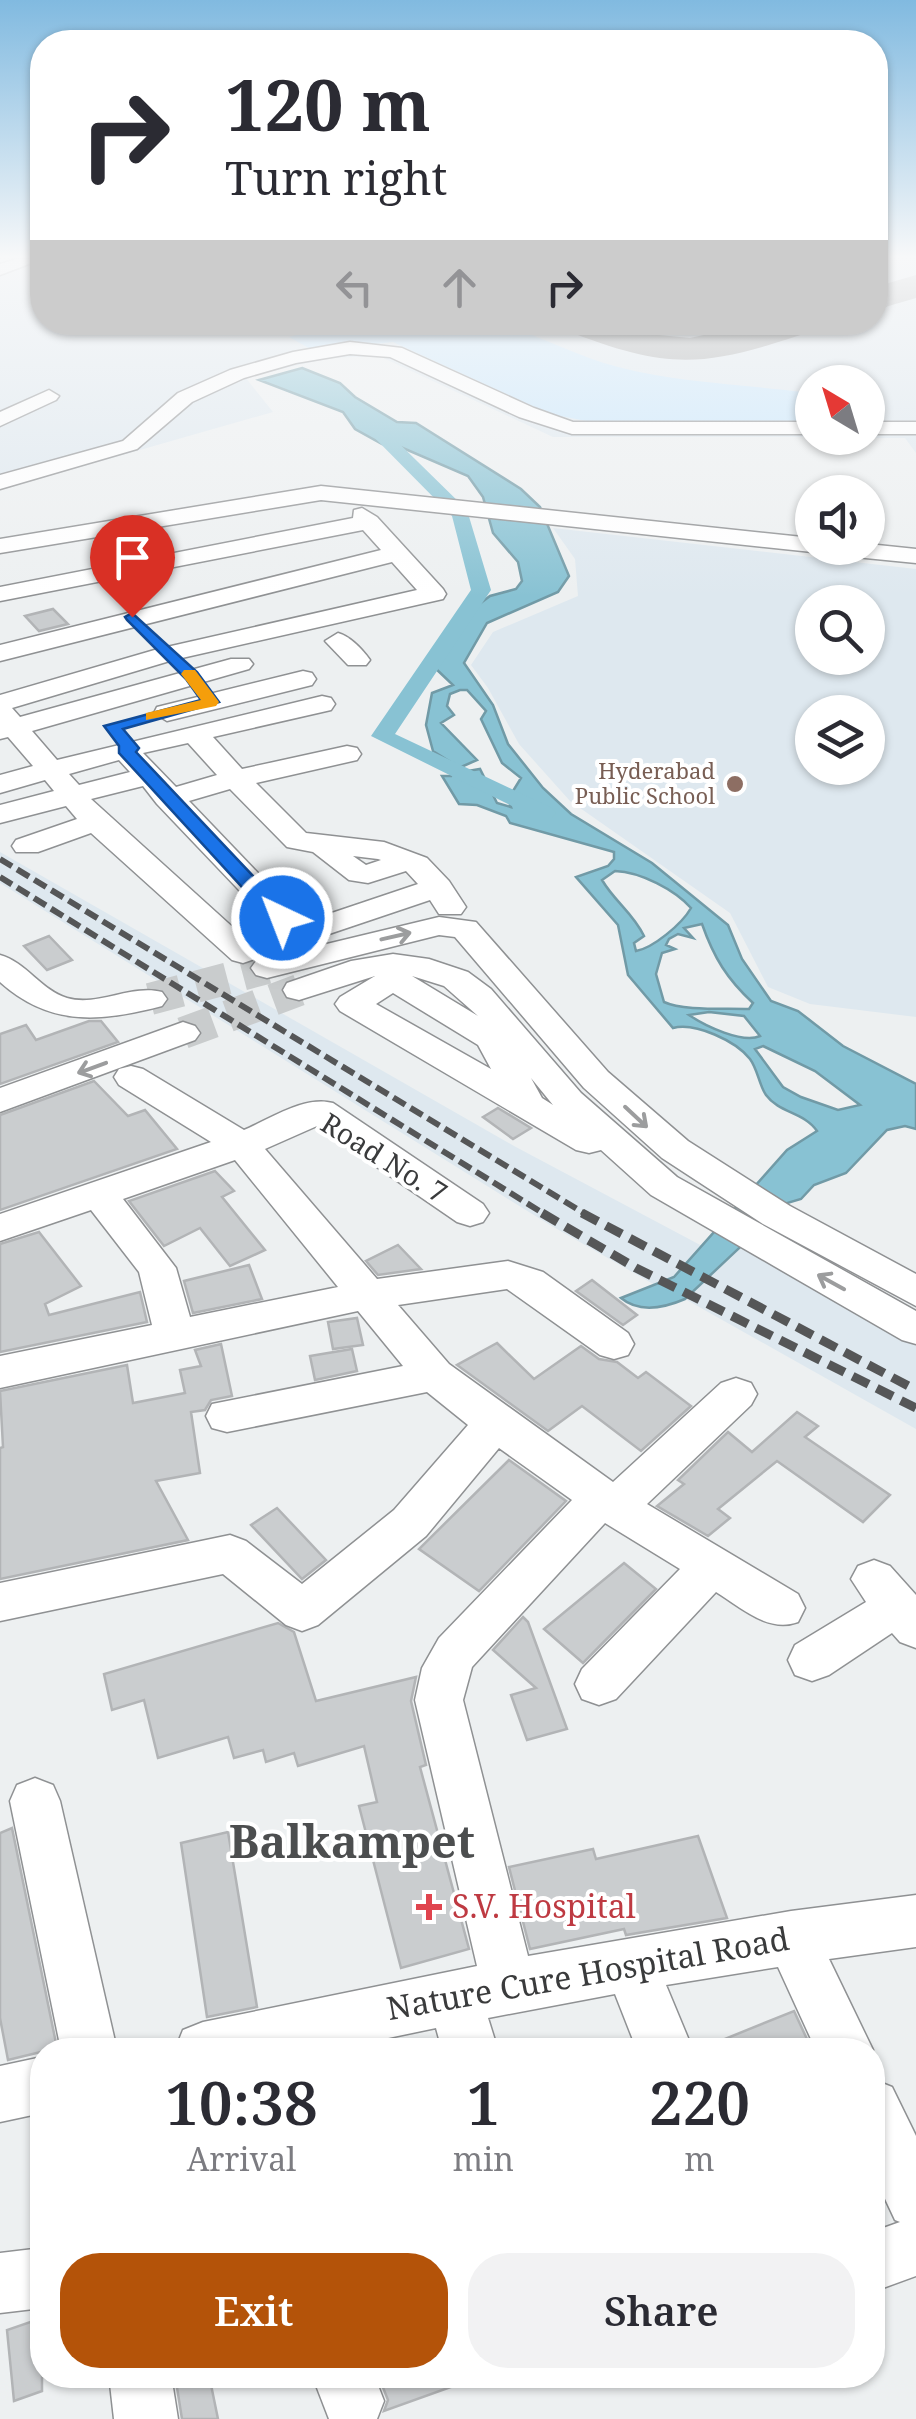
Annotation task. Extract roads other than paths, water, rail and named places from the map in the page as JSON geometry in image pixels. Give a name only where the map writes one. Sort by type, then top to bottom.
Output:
[{"type":"street","points":[[0,482],[130,445],[144,438],[190,394],[250,372]]},
{"type":"street","points":[[439,372],[541,420],[572,428],[795,428]]},
{"type":"street","points":[[0,420],[49,396]]},
{"type":"street","points":[[885,428],[916,428]]},
{"type":"street","points":[[0,546],[321,494],[795,543]]},
{"type":"street","points":[[0,594],[366,518],[416,573],[191,676],[7,729]]},
{"type":"street","points":[[19,616],[112,593],[327,550]]},
{"type":"street","points":[[0,678],[150,636],[398,553]]},
{"type":"street","points":[[885,553],[916,556]]},
{"type":"street","points":[[112,593],[279,770]]},
{"type":"street","points":[[0,653],[319,619]]},
{"type":"street","points":[[319,619],[357,660]]},
{"type":"street","points":[[7,729],[150,636]]},
{"type":"street","points":[[0,784],[50,770],[211,702],[304,679]]},
{"type":"street","points":[[7,729],[122,741],[194,733],[322,704]]},
{"type":"street","points":[[7,729],[72,793],[95,822],[243,953],[438,887]]},
{"type":"street","points":[[194,733],[298,841],[384,852],[416,864],[438,887],[465,929],[644,1126],[708,1170],[748,1217],[916,1329]]},
{"type":"street","points":[[122,741],[158,787],[299,934]]},
{"type":"street","points":[[0,814],[72,793],[79,797],[236,779],[279,770],[348,741],[258,748]]},
{"type":"street","points":[[27,846],[95,822]]},
{"type":"street","points":[[267,968],[439,926],[465,929]]},
{"type":"street","points":[[298,990],[362,968],[393,964],[430,969],[456,979],[478,996],[569,1101],[671,1191]]},
{"type":"street","points":[[528,1105],[491,1038],[393,979],[352,1004],[671,1191],[748,1217],[916,1292]]},
{"type":"street","points":[[7,981],[73,1012],[150,999]]},
{"type":"street","points":[[402,1036],[444,1012]]},
{"type":"street","points":[[0,1101],[183,1032]]},
{"type":"street","points":[[130,1076],[242,1145],[434,1375],[494,1424],[608,1502],[782,1608]]},
{"type":"street","name":"Road No. 7","points":[[242,1145],[320,1110],[470,1213]]},
{"type":"street","points":[[0,1228],[242,1145]]},
{"type":"street","points":[[99,1194],[156,1268],[175,1335]]},
{"type":"street","points":[[0,1372],[368,1295],[518,1277],[614,1344]]},
{"type":"street","points":[[228,1416],[434,1375]]},
{"type":"street","points":[[509,1987],[440,1700],[441,1671],[457,1648],[479,1631],[608,1502],[736,1394]]},
{"type":"street","points":[[0,1602],[230,1554],[302,1611],[410,1523],[494,1424]]},
{"type":"street","points":[[600,1684],[712,1566]]},
{"type":"street","points":[[812,1660],[896,1604]]},
{"type":"street","points":[[35,1801],[86,2038]]},
{"type":"street","name":"Nature Cure Hospital Road","points":[[258,2038],[454,1995],[916,1921]]},
{"type":"street","points":[[791,1938],[839,2038]]},
{"type":"street","points":[[632,1966],[660,2038]]},
{"type":"street","points":[[454,1995],[467,2038]]},
{"type":"street","points":[[0,2094],[30,2088]]},
{"type":"street","points":[[885,2135],[916,2198]]},
{"type":"street","points":[[885,2257],[916,2246]]},
{"type":"street","points":[[0,2283],[30,2279]]},
{"type":"street","points":[[142,2388],[146,2419]]},
{"type":"waterway","points":[[362,416],[461,514],[481,590],[382,736],[544,813]]},
{"type":"tunnel","points":[[150,999],[267,968]]},
{"type":"tunnel","points":[[183,1033],[299,990]]},
{"type":"railway","points":[[0,859],[587,1215]]},
{"type":"railway","points":[[0,877],[546,1215]]},
{"type":"railway","points":[[542,1213],[636,1268],[916,1408]]},
{"type":"railway","points":[[582,1213],[916,1390]]},
{"type":"place","name":"Hyderabad Public School","points":[[735,784]]},
{"type":"place","name":"S.V. Hospital","points":[[429,1907]]},
{"type":"district","name":"Balkampet","points":[[352,1842]]}]
